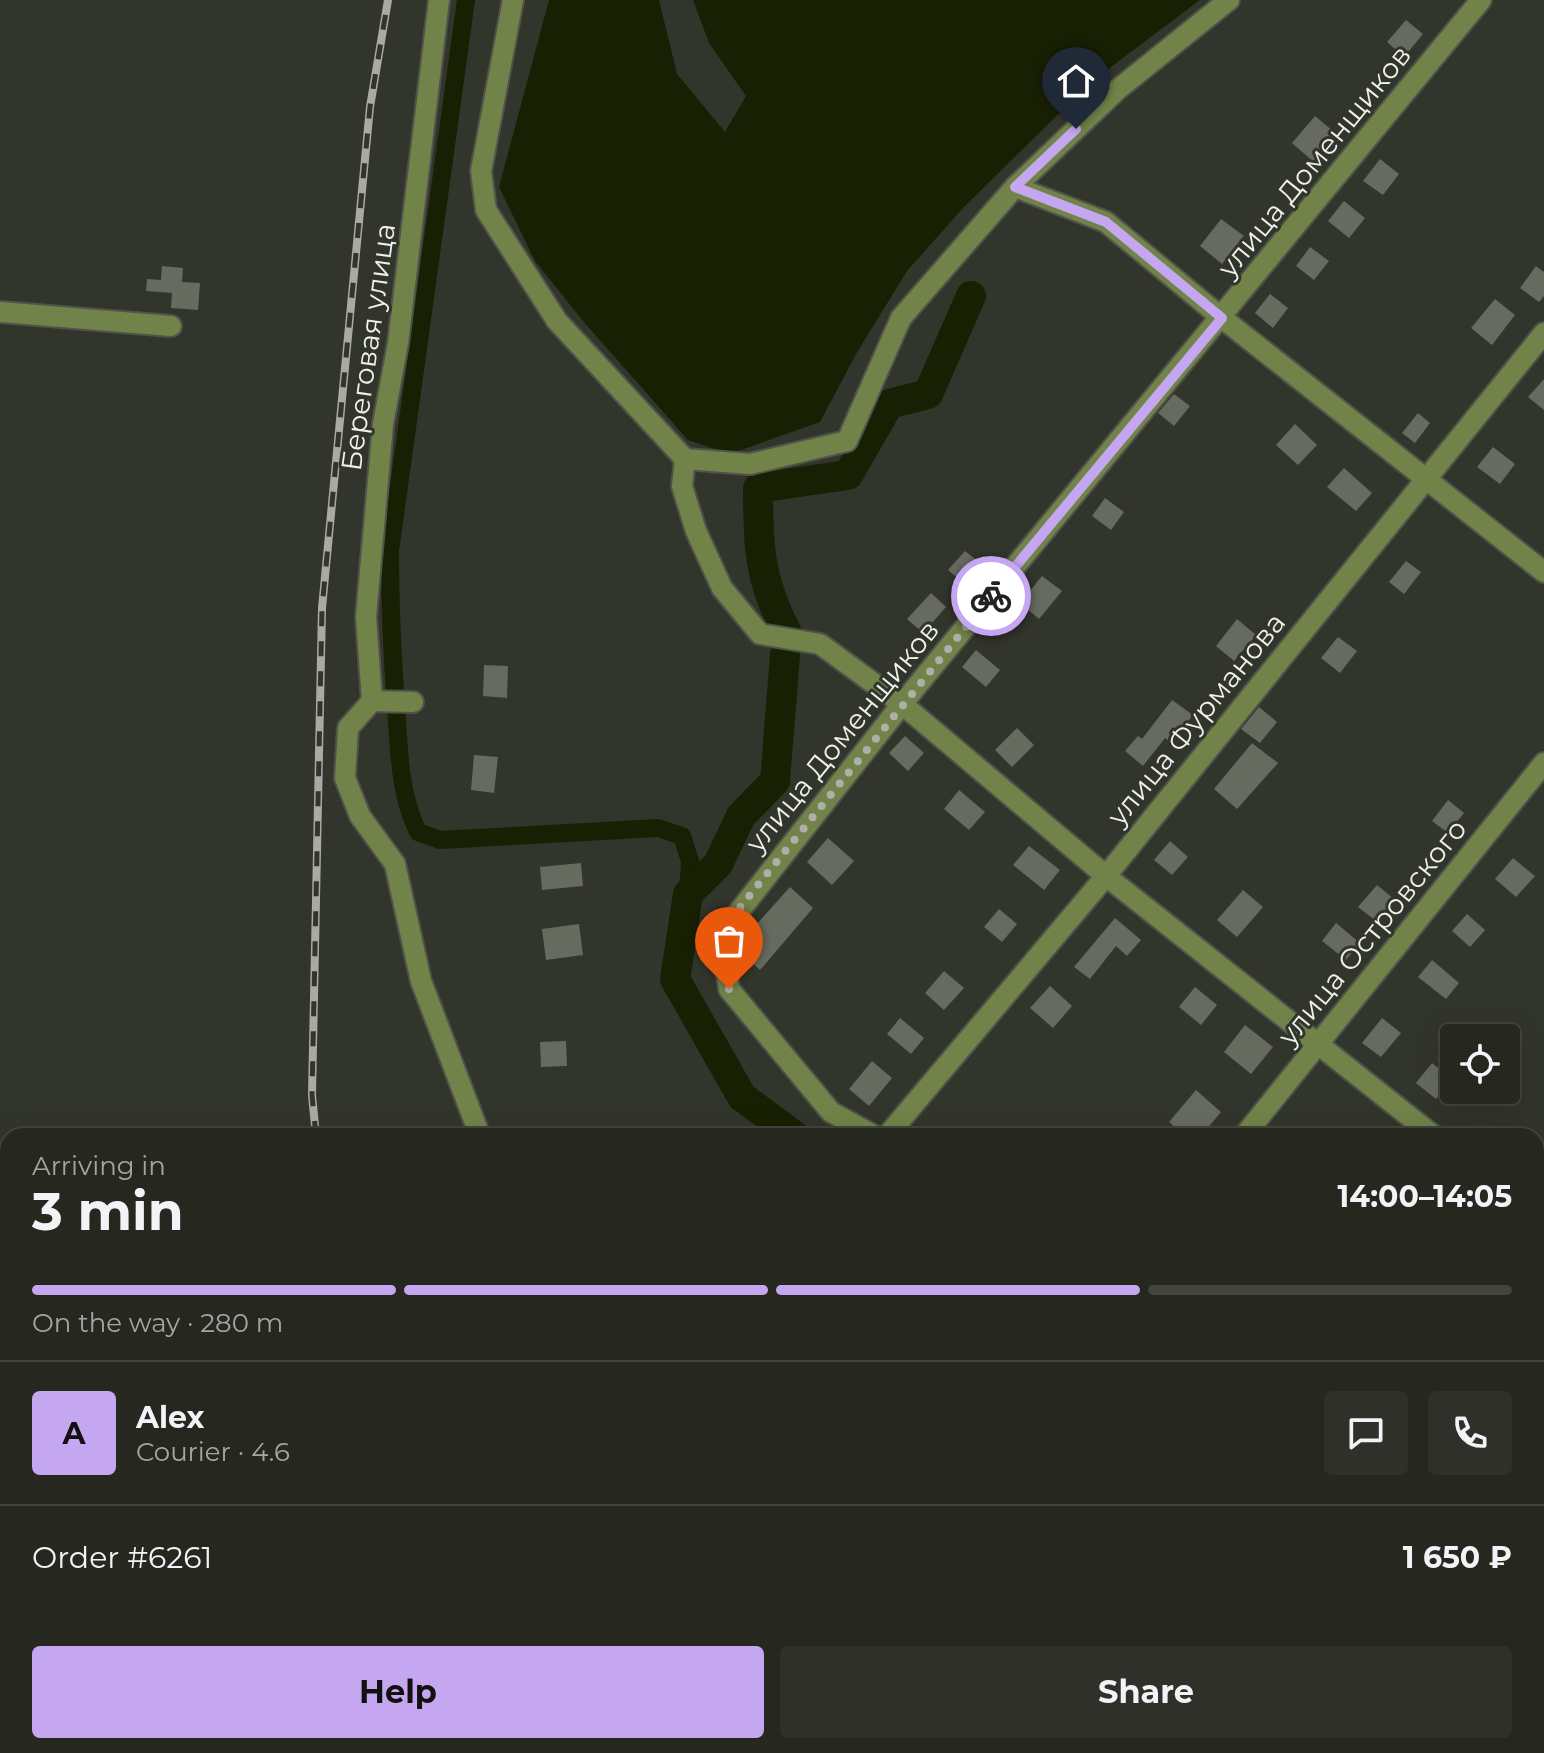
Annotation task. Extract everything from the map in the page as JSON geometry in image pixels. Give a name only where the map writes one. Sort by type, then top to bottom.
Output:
[{"type":"street","name":"Береговая улица","points":[[372,701],[366,617],[383,424],[398,343],[439,0]]},
{"type":"street","points":[[513,0],[481,171],[486,210],[557,321],[685,459],[750,464],[847,441],[901,318],[1015,187],[1117,90],[1229,0]]},
{"type":"street","name":"улица Доменщиков","points":[[856,1128],[831,1112],[729,989],[724,934],[737,911],[902,704],[1481,0]]},
{"type":"street","points":[[1015,187],[1106,222],[1222,318],[1544,572]]},
{"type":"street","points":[[0,312],[171,326]]},
{"type":"street","name":"улица Фурманова","points":[[894,1128],[1106,876],[1544,333]]},
{"type":"street","points":[[685,459],[682,486],[696,531],[722,588],[760,634],[820,644],[902,704],[1106,876],[1424,1128]]},
{"type":"street","points":[[413,702],[372,701],[348,728],[345,778],[360,816],[395,864],[421,981],[477,1128]]},
{"type":"street","name":"улица Островского","points":[[1251,1128],[1544,763]]},
{"type":"shaded area","points":[[549,0],[659,0],[677,74],[725,132],[746,96],[709,43],[693,0],[1200,0],[1091,82],[963,208],[907,271],[856,354],[820,422],[730,454],[688,440],[583,321],[535,261],[499,187]]},
{"type":"building","points":[[1406,20],[1423,34],[1404,57],[1387,42]]},
{"type":"building","points":[[1315,116],[1340,137],[1317,165],[1292,143]]},
{"type":"building","points":[[1380,159],[1399,174],[1383,195],[1363,181]]},
{"type":"building","points":[[1344,201],[1365,218],[1349,238],[1328,221]]},
{"type":"building","points":[[1221,219],[1244,236],[1222,264],[1200,246]]},
{"type":"building","points":[[1310,247],[1329,261],[1314,280],[1296,266]]},
{"type":"building","points":[[162,266],[183,268],[182,282],[200,283],[198,310],[171,308],[172,293],[146,291],[147,279],[161,280]]},
{"type":"building","points":[[1536,266],[1544,272],[1544,296],[1539,302],[1520,288]]},
{"type":"building","points":[[1270,294],[1288,308],[1273,328],[1255,313]]},
{"type":"building","points":[[1495,299],[1515,315],[1492,345],[1471,328]]},
{"type":"building","points":[[1544,379],[1544,410],[1528,397]]},
{"type":"building","points":[[1174,394],[1190,406],[1174,426],[1158,413]]},
{"type":"building","points":[[1418,413],[1430,423],[1415,443],[1402,433]]},
{"type":"building","points":[[1295,424],[1317,445],[1298,465],[1276,445]]},
{"type":"building","points":[[1493,447],[1515,464],[1500,484],[1477,467]]},
{"type":"building","points":[[1344,468],[1372,493],[1356,511],[1327,487]]},
{"type":"building","points":[[1105,498],[1124,512],[1111,530],[1092,516]]},
{"type":"building","points":[[965,551],[980,563],[963,583],[948,570]]},
{"type":"building","points":[[1406,561],[1421,572],[1404,594],[1389,582]]},
{"type":"building","points":[[1042,576],[1062,591],[1039,619],[1020,603]]},
{"type":"building","points":[[931,593],[946,607],[923,633],[907,619]]},
{"type":"building","points":[[1237,619],[1256,635],[1234,661],[1216,646]]},
{"type":"building","points":[[1338,637],[1357,651],[1340,673],[1321,658]]},
{"type":"building","points":[[976,650],[1000,670],[986,687],[962,667]]},
{"type":"building","points":[[484,665],[508,666],[507,698],[483,696]]},
{"type":"building","points":[[1172,700],[1193,715],[1171,743],[1165,738],[1143,766],[1125,751],[1138,736],[1142,739]]},
{"type":"building","points":[[1259,707],[1277,722],[1260,743],[1241,729]]},
{"type":"building","points":[[1017,728],[1034,745],[1012,767],[995,750]]},
{"type":"building","points":[[905,736],[924,753],[908,771],[889,753]]},
{"type":"building","points":[[1252,743],[1278,763],[1237,809],[1214,789]]},
{"type":"building","points":[[474,755],[498,757],[494,793],[471,790]]},
{"type":"building","points":[[959,790],[985,812],[969,830],[944,809]]},
{"type":"building","points":[[1448,800],[1464,813],[1448,833],[1432,821]]},
{"type":"building","points":[[828,838],[854,861],[832,885],[807,862]]},
{"type":"building","points":[[1170,841],[1188,857],[1172,875],[1154,860]]},
{"type":"building","points":[[1029,846],[1060,870],[1044,890],[1013,865]]},
{"type":"building","points":[[1513,858],[1535,876],[1516,897],[1495,879]]},
{"type":"building","points":[[581,863],[583,886],[542,890],[540,867]]},
{"type":"building","points":[[1377,885],[1394,899],[1376,921],[1358,907]]},
{"type":"building","points":[[790,887],[813,908],[760,970],[736,948],[736,942]]},
{"type":"building","points":[[1243,890],[1263,907],[1237,937],[1217,920]]},
{"type":"building","points":[[999,909],[1017,924],[1002,942],[984,927]]},
{"type":"building","points":[[1467,914],[1485,930],[1470,947],[1452,931]]},
{"type":"building","points":[[1115,918],[1141,940],[1127,956],[1116,946],[1090,979],[1074,967]]},
{"type":"building","points":[[1336,923],[1360,943],[1346,960],[1322,941]]},
{"type":"building","points":[[579,924],[583,955],[546,960],[542,929]]},
{"type":"building","points":[[1432,960],[1459,983],[1446,999],[1418,977]]},
{"type":"building","points":[[944,971],[964,988],[944,1010],[925,993]]},
{"type":"building","points":[[1050,986],[1072,1006],[1053,1028],[1030,1008]]},
{"type":"building","points":[[1195,987],[1217,1005],[1201,1025],[1179,1007]]},
{"type":"building","points":[[900,1018],[924,1038],[911,1054],[887,1034]]},
{"type":"building","points":[[1382,1018],[1401,1033],[1381,1057],[1362,1043]]},
{"type":"building","points":[[1245,1025],[1273,1047],[1251,1074],[1224,1052]]},
{"type":"building","points":[[566,1041],[567,1066],[541,1067],[540,1042]]},
{"type":"building","points":[[872,1061],[892,1078],[869,1106],[849,1089]]},
{"type":"building","points":[[1432,1063],[1440,1069],[1440,1094],[1436,1099],[1416,1083]]},
{"type":"building","points":[[1196,1090],[1221,1112],[1208,1128],[1176,1128],[1169,1122]]},
{"type":"waterway","points":[[466,0],[390,551],[398,738],[407,802],[418,832],[440,840],[658,828],[682,836],[690,861],[688,894]]},
{"type":"waterway","points":[[787,633],[771,596],[762,562],[758,488],[848,475],[889,404],[928,394],[971,296]]},
{"type":"waterway","points":[[784,1128],[742,1097],[675,979],[688,894],[718,864],[741,816],[775,781],[785,655]]},
{"type":"railway","points":[[315,1128],[312,1095],[322,608],[370,107],[388,0]]},
{"type":"way so far","points":[[729,989],[724,934],[737,911],[991,596]]},
{"type":"route","points":[[991,596],[1222,318],[1106,222],[1015,187],[1076,129]]}]
